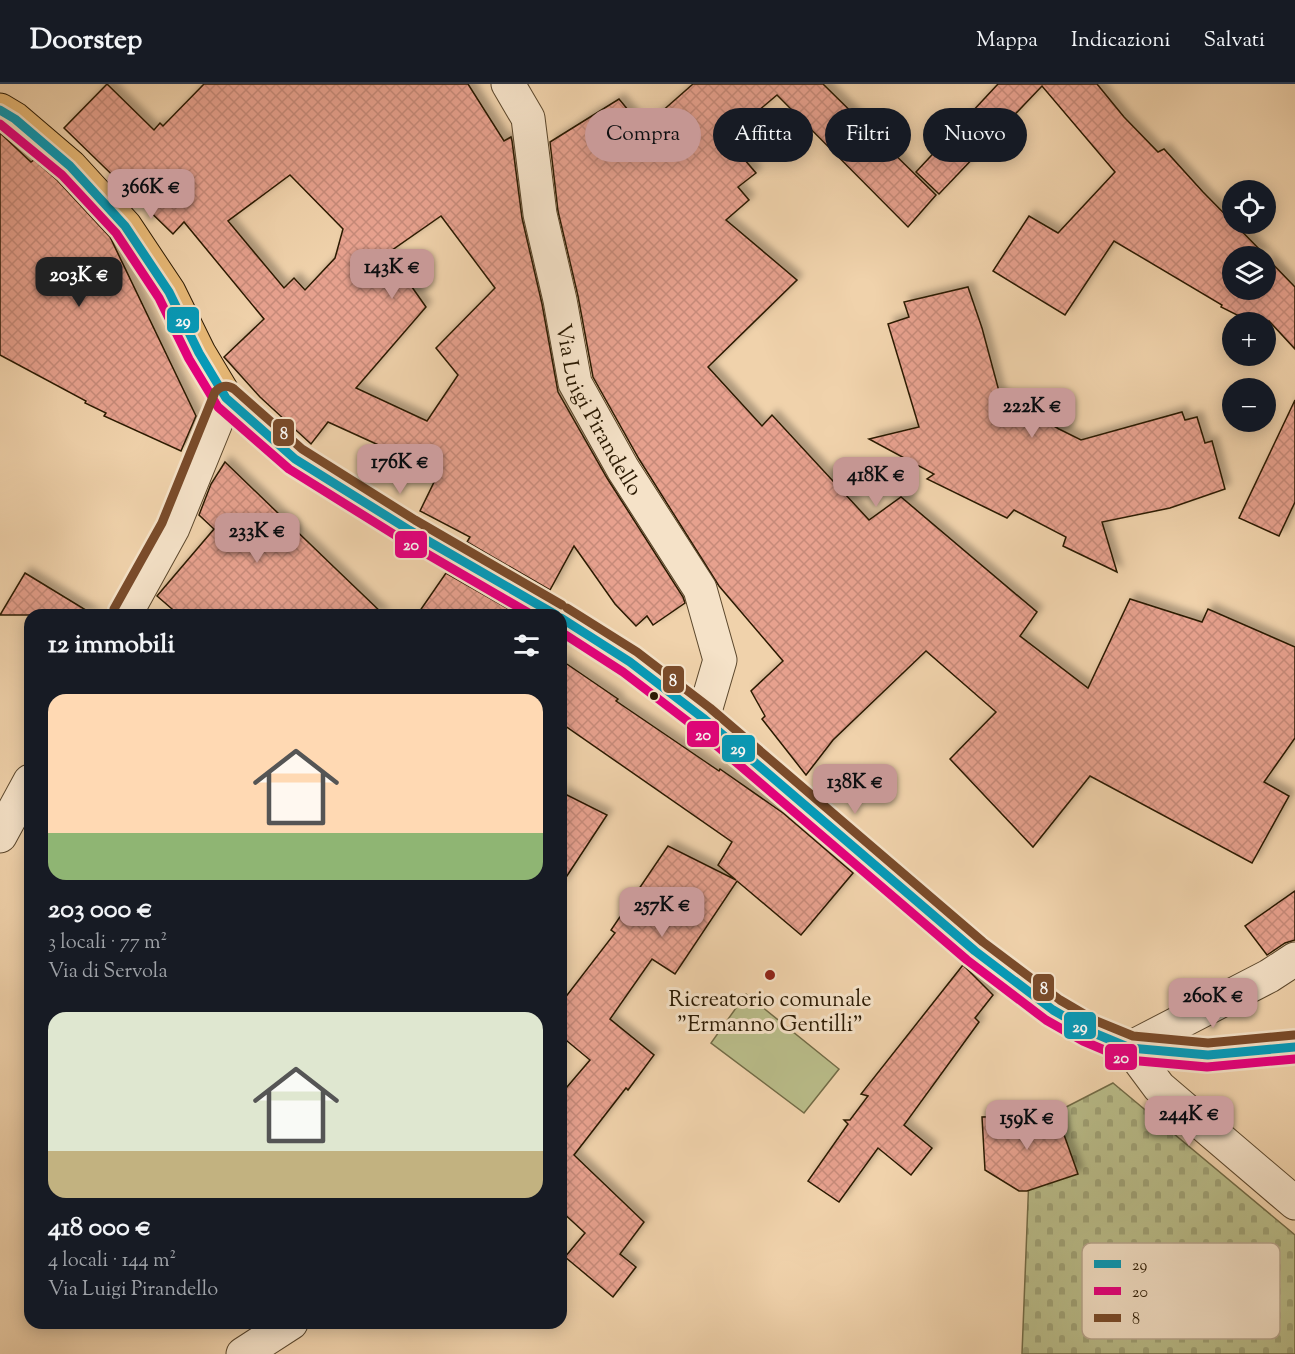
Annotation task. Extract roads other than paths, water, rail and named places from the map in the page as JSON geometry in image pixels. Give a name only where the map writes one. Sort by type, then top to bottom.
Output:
[{"type":"main road","points":[[0,110],[15,119],[70,166],[125,226],[169,292],[199,353],[226,398],[295,459],[409,530],[546,609]]},
{"type":"main road","points":[[567,622],[630,662],[703,718],[975,951],[1053,1010],[1089,1031],[1130,1048],[1208,1055],[1295,1047]]},
{"type":"street","name":"Via Luigi Pirandello","points":[[508,84],[528,118],[540,214],[560,300],[575,383],[623,469],[700,589],[720,660],[703,718]]},
{"type":"street","points":[[127,609],[172,528],[226,398]]},
{"type":"street","points":[[0,836],[24,792]]},
{"type":"street","points":[[1295,959],[1269,976],[1130,1048],[1159,1087],[1295,1203]]},
{"type":"street","points":[[243,1354],[282,1329]]},
{"type":"place","name":"Ricreatorio comunale \"Ermanno Gentilli\"","points":[[770,975]]}]
